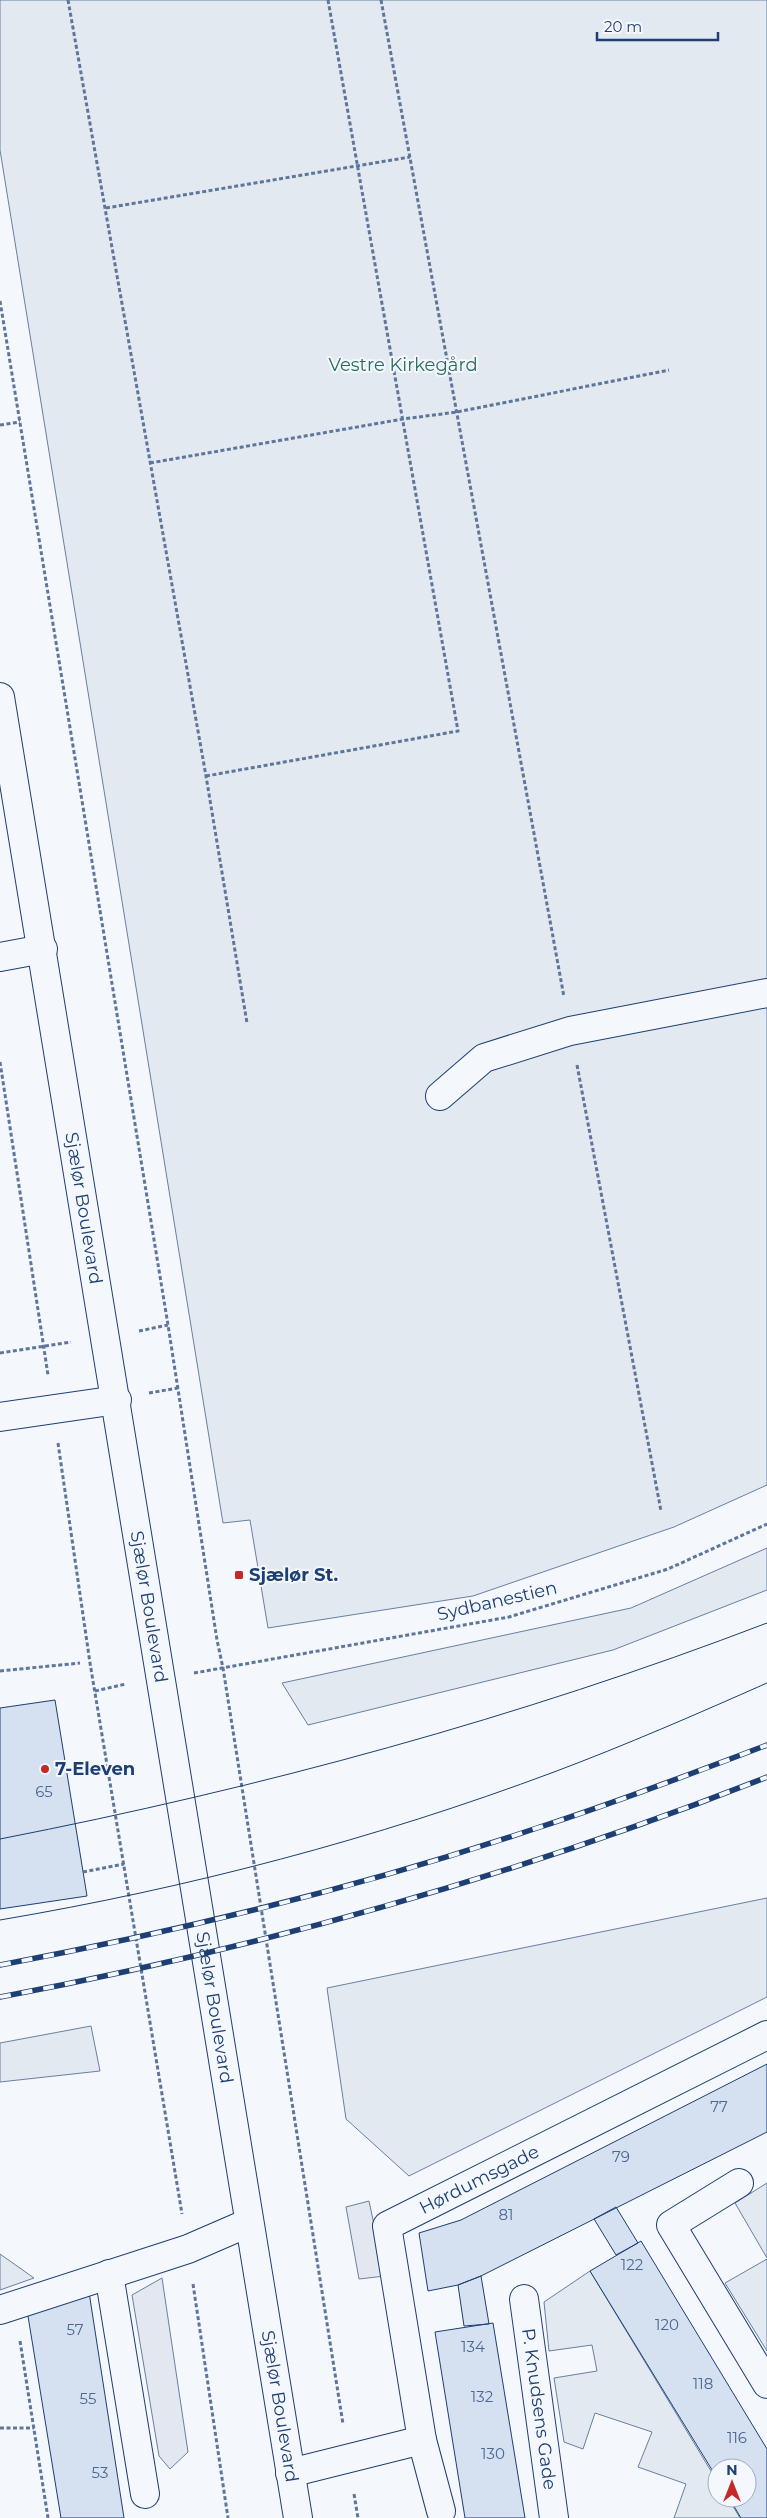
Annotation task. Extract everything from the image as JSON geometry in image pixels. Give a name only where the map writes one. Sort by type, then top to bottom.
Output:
[{"type":"street","name":"Sjælør Boulevard","points":[[0,697],[117,1400],[248,2223],[298,2518]]},
{"type":"street","points":[[0,957],[43,949]]},
{"type":"street","points":[[440,1096],[484,1058],[570,1030],[767,992]]},
{"type":"street","points":[[0,1417],[117,1400]]},
{"type":"street","name":"Hørdumsgade","points":[[441,2512],[422,2440],[387,2226],[767,2035]]},
{"type":"street","points":[[739,2183],[671,2225],[767,2384]]},
{"type":"street","points":[[7,2308],[188,2249],[248,2223]]},
{"type":"street","points":[[109,2274],[146,2494]]},
{"type":"street","name":"P. Knudsens Gade","points":[[524,2299],[554,2518]]},
{"type":"street","points":[[290,2473],[422,2440]]},
{"type":"path","points":[[68,0],[206,776],[247,1023]]},
{"type":"path","points":[[206,776],[458,731],[328,0]]},
{"type":"path","points":[[381,0],[570,1030],[661,1511]]},
{"type":"path","points":[[106,208],[410,157]]},
{"type":"path","points":[[0,301],[168,1325],[216,1640],[223,1668],[358,2518]]},
{"type":"path","points":[[150,463],[403,419],[456,412],[669,370]]},
{"type":"path","points":[[0,425],[20,422]]},
{"type":"path","points":[[0,1062],[90,1662],[188,2249],[228,2518]]},
{"type":"path","name":"Sydbanestien","points":[[223,1668],[508,1616],[668,1569],[767,1524]]},
{"type":"path","points":[[0,1670],[80,1663]]},
{"type":"path","points":[[83,1872],[124,1864]]},
{"type":"path","points":[[7,2308],[34,2428],[48,2518]]},
{"type":"path","points":[[0,2428],[34,2428]]},
{"type":"green space","name":"Vestre Kirkegård","points":[[0,0],[767,0],[767,1485],[674,1527],[473,1596],[268,1628],[250,1520],[223,1523],[0,150]]},
{"type":"green space","points":[[767,1548],[767,1590],[613,1650],[308,1725],[282,1683],[631,1608]]},
{"type":"green space","points":[[767,1898],[767,1997],[409,2176],[346,2119],[327,1988]]},
{"type":"green space","points":[[91,2026],[100,2071],[0,2082],[0,2043]]},
{"type":"green space","points":[[767,2183],[767,2258],[735,2203]]},
{"type":"green space","points":[[0,2254],[34,2278],[0,2290]]},
{"type":"green space","points":[[767,2259],[767,2351],[725,2283]]},
{"type":"green space","points":[[590,2271],[707,2464],[707,2508],[734,2508],[740,2518],[674,2518],[686,2484],[638,2467],[652,2432],[595,2413],[583,2449],[564,2442],[554,2378],[597,2371],[592,2345],[549,2351],[544,2302]]},
{"type":"shaded area","points":[[369,2201],[385,2276],[359,2279],[346,2207]]},
{"type":"shaded area","points":[[162,2278],[188,2452],[170,2469],[159,2456],[132,2295]]},
{"type":"building","points":[[55,1700],[87,1896],[0,1909],[0,1708]]},
{"type":"building","points":[[767,2064],[767,2132],[481,2276],[458,2285],[428,2291],[419,2233],[461,2220]]},
{"type":"building","points":[[616,2207],[638,2243],[616,2255],[594,2219]]},
{"type":"building","points":[[641,2241],[767,2449],[767,2518],[741,2518],[735,2508],[757,2508],[757,2458],[707,2458],[707,2462],[590,2271]]},
{"type":"building","points":[[481,2276],[489,2324],[464,2326],[458,2285]]},
{"type":"building","points":[[89,2292],[124,2518],[61,2518],[27,2310]]},
{"type":"building","points":[[493,2323],[525,2518],[465,2518],[435,2332]]},
{"type":"tram line","points":[[0,1839],[195,1797],[388,1748],[579,1690],[767,1623]]},
{"type":"tram line","points":[[0,1920],[141,1893],[211,1877],[350,1840],[418,1819],[581,1762],[767,1683]]},
{"type":"railway","points":[[0,1965],[136,1938],[270,1906],[404,1870],[595,1809],[767,1745]]},
{"type":"railway","points":[[0,1997],[195,1956],[389,1905],[580,1845],[767,1777]]},
{"type":"place","name":"Sjælør St.","points":[[239,1575]]},
{"type":"place","name":"7-Eleven","points":[[45,1769]]}]
